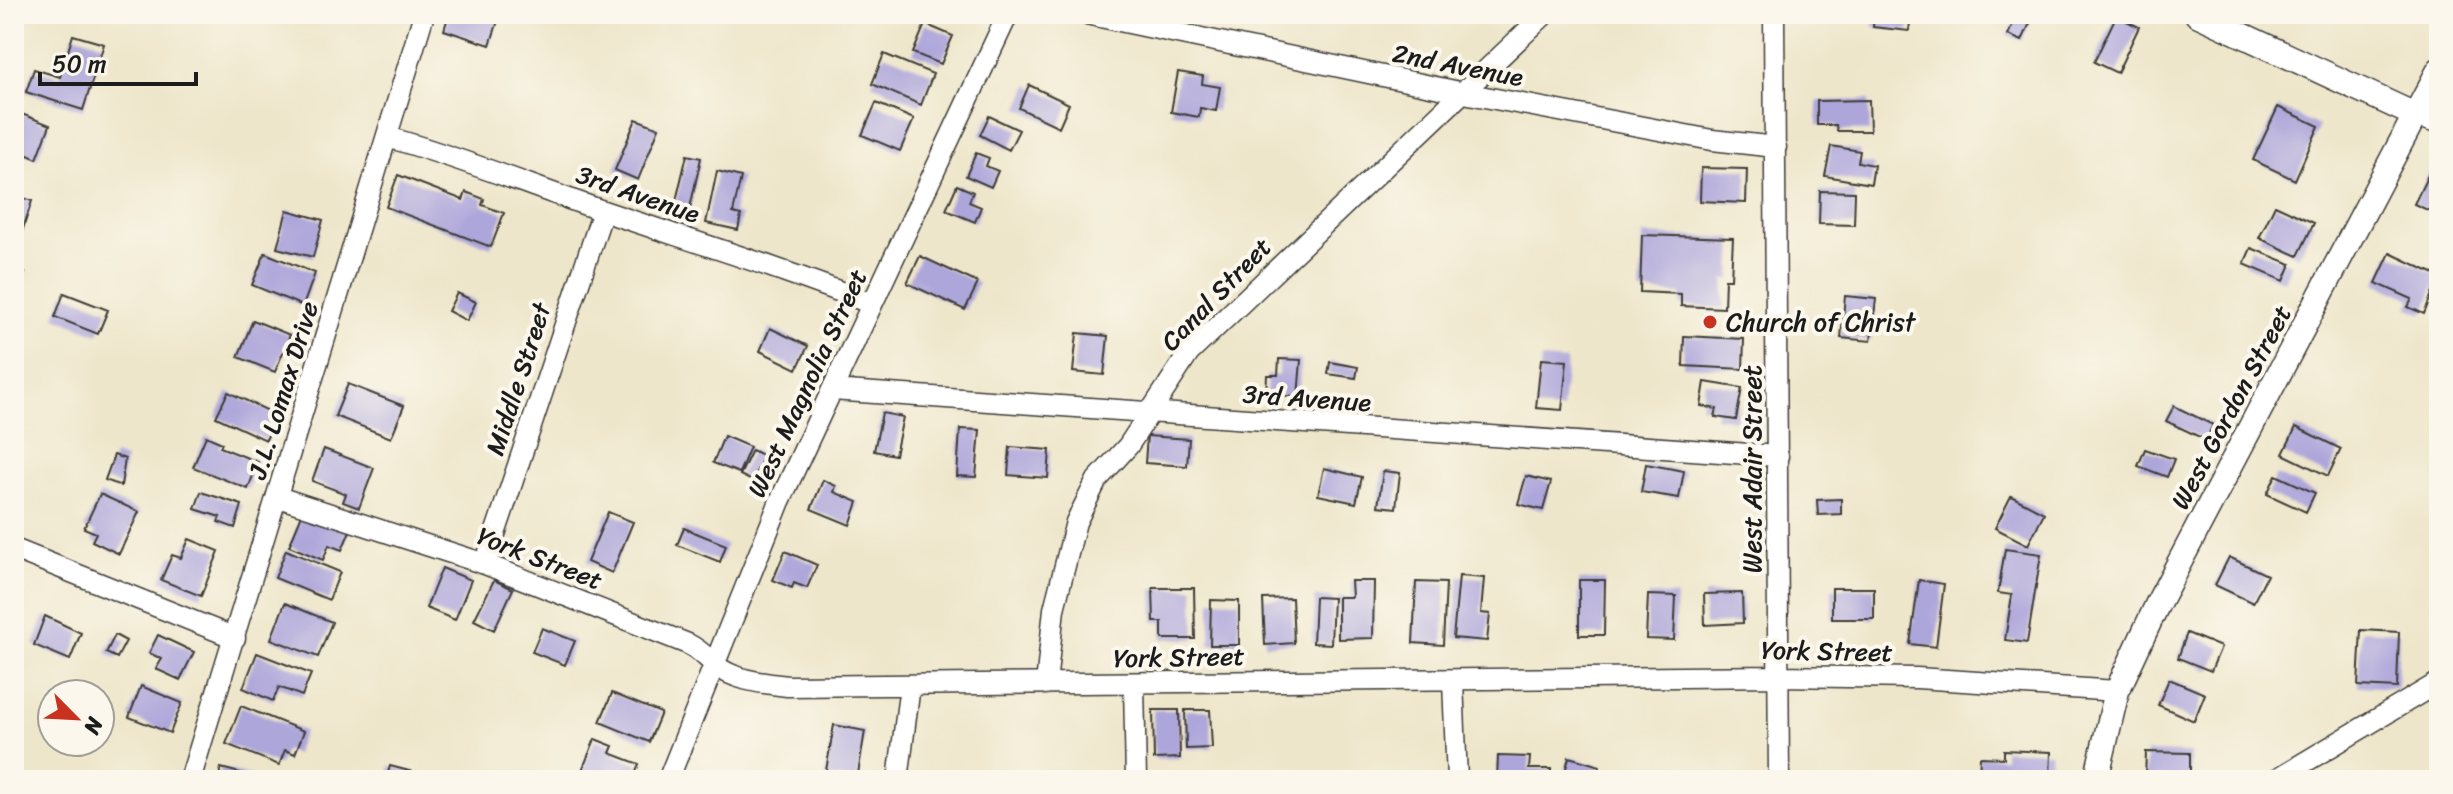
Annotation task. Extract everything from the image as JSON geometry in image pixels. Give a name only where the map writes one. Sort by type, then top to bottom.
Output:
[{"type":"street","name":"J.L. Lomax Drive","points":[[190,780],[424,14]]},
{"type":"street","name":"West Magnolia Street","points":[[668,780],[780,501],[1008,14]]},
{"type":"street","name":"2nd Avenue","points":[[1086,14],[1173,23],[1464,93],[1712,140],[1776,147]]},
{"type":"street","name":"Canal Street","points":[[1046,684],[1054,609],[1076,522],[1097,480],[1128,446],[1189,353],[1545,14]]},
{"type":"street","name":"West Adair Street","points":[[1774,14],[1779,780]]},
{"type":"street","points":[[2197,14],[2428,120]]},
{"type":"street","name":"West Gordon Street","points":[[2096,780],[2117,691],[2158,603],[2428,120],[2439,70]]},
{"type":"street","name":"3rd Avenue","points":[[387,137],[464,159],[603,211],[775,266],[872,304]]},
{"type":"street","name":"Middle Street","points":[[485,564],[603,211]]},
{"type":"street","name":"3rd Avenue","points":[[832,390],[1778,456]]},
{"type":"street","name":"York Street","points":[[278,497],[485,564],[688,644],[704,652],[714,664],[746,680],[788,686],[1778,676],[1917,678],[2117,691]]},
{"type":"street","points":[[14,549],[235,638]]},
{"type":"street","points":[[1453,681],[1457,780]]},
{"type":"street","points":[[2275,780],[2439,682]]},
{"type":"street","points":[[1134,684],[1136,780]]},
{"type":"street","points":[[898,780],[910,685]]},
{"type":"building","points":[[449,14],[477,14],[498,21],[490,45],[444,30]]},
{"type":"building","points":[[1874,14],[1911,14],[1909,31],[1873,27]]},
{"type":"building","points":[[2017,14],[2034,14],[2022,41],[2008,35]]},
{"type":"building","points":[[2116,16],[2139,27],[2117,73],[2094,62]]},
{"type":"building","points":[[925,24],[953,36],[941,64],[913,53]]},
{"type":"building","points":[[73,35],[104,44],[83,110],[26,92],[34,69],[60,77]]},
{"type":"building","points":[[884,54],[933,74],[921,105],[872,84]]},
{"type":"building","points":[[1178,72],[1203,76],[1202,84],[1220,87],[1216,111],[1200,108],[1199,117],[1171,112]]},
{"type":"building","points":[[1029,85],[1069,104],[1059,127],[1019,108]]},
{"type":"building","points":[[1869,100],[1870,131],[1837,131],[1836,125],[1817,125],[1817,101]]},
{"type":"building","points":[[876,103],[914,119],[900,151],[862,135]]},
{"type":"building","points":[[2278,107],[2319,126],[2295,180],[2253,160]]},
{"type":"building","points":[[14,111],[50,125],[37,159],[14,149]]},
{"type":"building","points":[[989,116],[1019,130],[1009,150],[980,135]]},
{"type":"building","points":[[636,119],[659,128],[638,180],[615,170]]},
{"type":"building","points":[[1831,146],[1860,151],[1858,162],[1874,165],[1871,184],[1825,176]]},
{"type":"building","points":[[976,153],[989,158],[986,166],[998,171],[991,187],[966,176]]},
{"type":"building","points":[[687,155],[701,158],[690,208],[675,205]]},
{"type":"building","points":[[1701,168],[1747,169],[1746,203],[1700,201]]},
{"type":"building","points":[[717,171],[741,177],[733,213],[741,215],[738,230],[706,223]]},
{"type":"building","points":[[2429,173],[2439,178],[2439,215],[2414,204]]},
{"type":"building","points":[[398,175],[463,200],[466,192],[484,199],[482,205],[504,213],[491,247],[386,207]]},
{"type":"building","points":[[957,185],[973,192],[969,202],[981,207],[975,222],[946,210]]},
{"type":"building","points":[[1820,191],[1855,192],[1854,225],[1819,224]]},
{"type":"building","points":[[14,195],[32,201],[20,238],[14,236]]},
{"type":"building","points":[[2275,205],[2314,223],[2298,256],[2259,238]]},
{"type":"building","points":[[287,210],[323,220],[313,257],[277,248]]},
{"type":"building","points":[[1642,235],[1733,238],[1731,279],[1725,279],[1724,308],[1681,306],[1681,294],[1640,292]]},
{"type":"building","points":[[2251,248],[2291,264],[2284,281],[2244,264]]},
{"type":"building","points":[[265,253],[315,273],[303,306],[252,285]]},
{"type":"building","points":[[2390,253],[2439,276],[2424,314],[2408,307],[2412,299],[2376,283]]},
{"type":"building","points":[[920,256],[978,283],[965,310],[907,283]]},
{"type":"building","points":[[14,268],[25,273],[14,302]]},
{"type":"building","points":[[64,293],[108,310],[98,334],[55,317]]},
{"type":"building","points":[[457,293],[476,302],[467,321],[448,311]]},
{"type":"building","points":[[1845,296],[1876,299],[1871,341],[1841,338]]},
{"type":"building","points":[[253,320],[290,335],[275,372],[238,357]]},
{"type":"building","points":[[770,328],[808,346],[797,369],[760,351]]},
{"type":"building","points":[[1077,333],[1108,336],[1104,375],[1073,372]]},
{"type":"building","points":[[1684,336],[1744,339],[1743,369],[1683,366]]},
{"type":"building","points":[[1279,359],[1301,360],[1298,397],[1266,394],[1267,375],[1278,375]]},
{"type":"building","points":[[1541,359],[1567,361],[1562,410],[1536,408]]},
{"type":"building","points":[[1330,362],[1358,367],[1356,378],[1328,374]]},
{"type":"building","points":[[1705,382],[1742,388],[1736,420],[1715,417],[1717,409],[1701,406]]},
{"type":"building","points":[[348,384],[404,406],[391,438],[335,416]]},
{"type":"building","points":[[228,392],[277,415],[266,440],[216,417]]},
{"type":"building","points":[[2174,406],[2213,425],[2206,440],[2166,421]]},
{"type":"building","points":[[882,413],[903,417],[895,455],[874,451]]},
{"type":"building","points":[[2296,427],[2341,449],[2328,476],[2283,454]]},
{"type":"building","points":[[960,429],[980,430],[976,477],[957,476]]},
{"type":"building","points":[[206,436],[222,443],[220,447],[258,462],[248,489],[193,467]]},
{"type":"building","points":[[724,436],[750,447],[739,473],[713,463]]},
{"type":"building","points":[[1147,436],[1189,439],[1187,466],[1145,463]]},
{"type":"building","points":[[1010,447],[1050,450],[1048,478],[1008,475]]},
{"type":"building","points":[[324,449],[374,468],[359,508],[343,502],[346,494],[312,481]]},
{"type":"building","points":[[2145,449],[2174,459],[2167,477],[2138,466]]},
{"type":"building","points":[[752,450],[764,456],[752,481],[740,475]]},
{"type":"building","points":[[114,455],[125,459],[121,486],[105,480]]},
{"type":"building","points":[[1646,464],[1684,471],[1679,498],[1641,492]]},
{"type":"building","points":[[1324,468],[1362,477],[1356,503],[1318,495]]},
{"type":"building","points":[[1383,471],[1400,473],[1396,508],[1378,506]]},
{"type":"building","points":[[2276,475],[2315,493],[2306,512],[2267,494]]},
{"type":"building","points":[[1526,476],[1551,482],[1543,510],[1518,504]]},
{"type":"building","points":[[823,480],[836,486],[834,492],[858,502],[850,525],[811,509]]},
{"type":"building","points":[[201,492],[242,505],[235,528],[218,522],[220,517],[195,509]]},
{"type":"building","points":[[100,494],[139,512],[119,554],[92,541],[96,533],[84,528]]},
{"type":"building","points":[[2011,496],[2044,513],[2028,545],[1995,528]]},
{"type":"building","points":[[1841,499],[1841,514],[1818,515],[1817,500]]},
{"type":"building","points":[[303,512],[350,531],[342,550],[329,545],[323,560],[289,546]]},
{"type":"building","points":[[608,512],[633,522],[612,573],[587,562]]},
{"type":"building","points":[[684,528],[726,545],[720,562],[677,545]]},
{"type":"building","points":[[189,539],[219,551],[201,596],[161,580],[172,555],[181,558]]},
{"type":"building","points":[[2005,549],[2041,554],[2027,643],[2005,640],[2012,595],[1998,593]]},
{"type":"building","points":[[286,550],[340,572],[329,600],[275,578]]},
{"type":"building","points":[[785,551],[817,565],[807,588],[794,583],[792,588],[773,580]]},
{"type":"building","points":[[2229,557],[2267,575],[2253,603],[2215,585]]},
{"type":"building","points":[[442,568],[471,580],[455,620],[426,608]]},
{"type":"building","points":[[1459,576],[1484,578],[1481,613],[1490,614],[1487,641],[1453,638]]},
{"type":"building","points":[[494,580],[513,589],[494,630],[474,620]]},
{"type":"building","points":[[1579,580],[1605,580],[1604,635],[1579,635]]},
{"type":"building","points":[[1919,580],[1944,584],[1936,647],[1910,644]]},
{"type":"building","points":[[1351,581],[1374,581],[1373,638],[1338,639],[1338,597],[1352,597]]},
{"type":"building","points":[[1416,582],[1446,583],[1443,645],[1413,643]]},
{"type":"building","points":[[1153,588],[1194,588],[1195,639],[1162,639],[1162,622],[1154,622]]},
{"type":"building","points":[[1832,588],[1874,588],[1874,619],[1832,619]]},
{"type":"building","points":[[1742,593],[1743,623],[1705,625],[1704,594]]},
{"type":"building","points":[[1648,595],[1676,596],[1674,640],[1646,639]]},
{"type":"building","points":[[1315,597],[1333,598],[1331,644],[1313,643]]},
{"type":"building","points":[[1292,598],[1294,643],[1265,645],[1263,599]]},
{"type":"building","points":[[1211,600],[1239,601],[1239,645],[1210,645]]},
{"type":"building","points":[[285,603],[332,622],[318,657],[271,639]]},
{"type":"building","points":[[45,616],[81,633],[70,660],[34,645]]},
{"type":"building","points":[[542,628],[575,641],[565,665],[532,652]]},
{"type":"building","points":[[2361,630],[2399,632],[2397,688],[2358,686]]},
{"type":"building","points":[[2187,633],[2221,647],[2211,671],[2178,658]]},
{"type":"building","points":[[115,635],[126,641],[117,658],[106,653]]},
{"type":"building","points":[[158,635],[194,652],[180,680],[156,669],[162,659],[149,653]]},
{"type":"building","points":[[257,653],[311,674],[302,696],[279,687],[273,701],[243,688]]},
{"type":"building","points":[[2169,679],[2205,694],[2194,721],[2158,705]]},
{"type":"building","points":[[141,686],[182,703],[170,733],[129,717]]},
{"type":"building","points":[[612,693],[661,713],[649,742],[600,722]]},
{"type":"building","points":[[241,706],[304,731],[295,754],[285,750],[279,765],[226,744]]},
{"type":"building","points":[[1153,710],[1179,710],[1180,758],[1154,759]]},
{"type":"building","points":[[1185,710],[1210,710],[1212,748],[1186,749]]},
{"type":"building","points":[[834,725],[865,731],[857,780],[825,776]]},
{"type":"building","points":[[595,739],[613,746],[610,753],[639,764],[633,780],[578,780]]},
{"type":"building","points":[[2004,750],[2051,752],[2050,780],[1979,779],[1980,757],[2004,758]]},
{"type":"building","points":[[2146,752],[2190,753],[2190,780],[2145,780]]},
{"type":"building","points":[[1498,756],[1530,757],[1529,769],[1551,769],[1551,780],[1497,780]]},
{"type":"building","points":[[1569,757],[1600,766],[1597,780],[1564,776]]},
{"type":"building","points":[[390,766],[413,772],[411,780],[386,780]]},
{"type":"building","points":[[221,768],[263,779],[263,780],[218,780]]},
{"type":"place","name":"Church of Christ","points":[[1710,322]]}]
